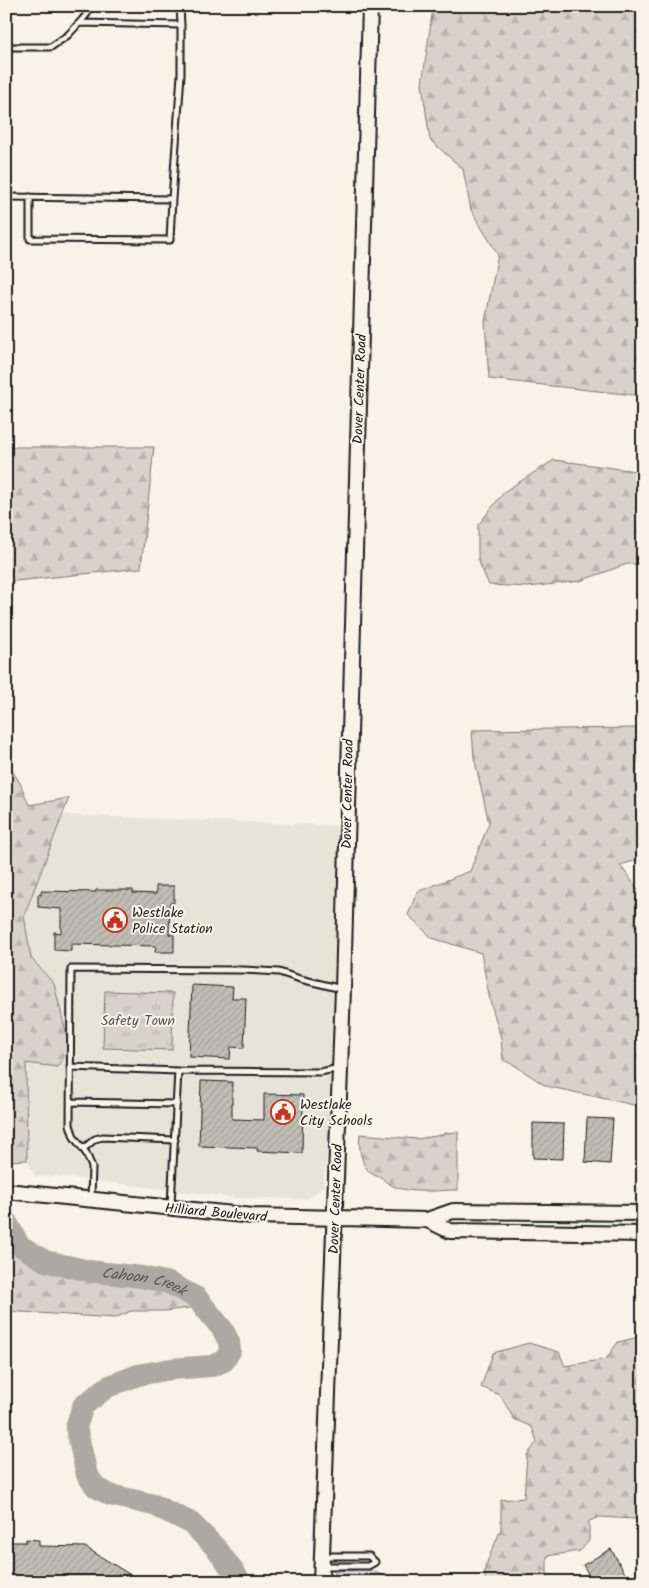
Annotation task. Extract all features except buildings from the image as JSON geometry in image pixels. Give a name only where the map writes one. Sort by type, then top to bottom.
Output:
[{"type":"street","name":"Dover Center Road","points":[[322,1582],[343,989],[370,6]]},
{"type":"street","name":"Hilliard Boulevard","points":[[6,1191],[41,1193],[253,1216],[427,1220],[453,1210],[643,1213]]},
{"type":"street","name":"Hilliard Boulevard","points":[[427,1220],[450,1231],[643,1234]]},
{"type":"lane","points":[[6,47],[51,47],[68,35],[80,23],[87,14],[87,6]]},
{"type":"lane","points":[[30,197],[30,239],[170,240],[181,75],[180,6]]},
{"type":"lane","points":[[80,23],[181,25]]},
{"type":"lane","points":[[6,197],[172,199]]},
{"type":"lane","points":[[91,1199],[92,1167],[83,1149],[74,1137],[70,1125],[71,969],[227,969],[279,972],[343,989]]},
{"type":"lane","points":[[70,1067],[320,1072],[340,1068]]},
{"type":"lane","points":[[171,1208],[178,1070]]},
{"type":"lane","points":[[70,1102],[177,1104]]},
{"type":"lane","points":[[83,1149],[95,1139],[103,1137],[175,1140]]},
{"type":"lane","points":[[369,1556],[375,1562],[368,1566],[322,1561],[369,1556]]},
{"type":"shaded area","points":[[62,815],[342,826],[328,1147],[323,1186],[308,1199],[237,1198],[56,1176],[36,1177],[27,1160],[26,1063],[54,984],[31,958],[24,916]]},
{"type":"green space","points":[[432,6],[643,6],[643,396],[489,379],[485,322],[498,255],[471,210],[463,169],[430,140],[422,84]]},
{"type":"green space","points":[[6,447],[154,447],[141,568],[6,582]]},
{"type":"green space","points":[[554,460],[643,472],[643,564],[627,564],[580,581],[528,587],[489,585],[478,560],[478,525],[505,491]]},
{"type":"green space","points":[[642,728],[636,769],[636,797],[643,798],[643,855],[634,861],[620,865],[640,892],[634,926],[643,925],[643,1107],[546,1086],[503,1060],[501,1038],[490,1000],[481,953],[432,938],[408,915],[417,892],[470,871],[489,823],[474,757],[472,730]]},
{"type":"green space","points":[[6,761],[20,783],[29,805],[69,798],[24,916],[31,958],[54,984],[70,1049],[57,1067],[26,1063],[27,1160],[6,1161]]},
{"type":"green space","name":"Safety Town","points":[[105,991],[173,993],[172,1050],[103,1048]]},
{"type":"green space","points":[[458,1132],[458,1190],[417,1191],[397,1187],[369,1172],[365,1167],[361,1154],[360,1134],[417,1139]]},
{"type":"green space","points":[[6,1221],[19,1245],[45,1261],[89,1271],[142,1277],[169,1283],[197,1298],[197,1307],[166,1311],[131,1311],[115,1318],[6,1311]]},
{"type":"green space","points":[[643,1336],[643,1441],[640,1457],[643,1509],[635,1519],[599,1517],[589,1521],[589,1541],[580,1551],[547,1556],[547,1582],[485,1582],[485,1567],[501,1529],[501,1500],[524,1498],[527,1455],[537,1442],[532,1427],[514,1419],[500,1395],[481,1387],[493,1353],[529,1343],[559,1352],[565,1366],[606,1359],[618,1342]]},
{"type":"green space","points":[[367,1569],[399,1582],[335,1582],[335,1571]]},
{"type":"waterway","name":"Cahoon Creek","points":[[6,1221],[19,1245],[45,1261],[89,1271],[142,1277],[169,1283],[197,1298],[223,1330],[229,1342],[230,1351],[224,1361],[212,1366],[171,1369],[138,1375],[107,1387],[83,1406],[76,1427],[87,1475],[96,1487],[110,1495],[154,1505],[191,1523],[217,1549],[241,1582]]},
{"type":"place","name":"Westlake Police Station","points":[[115,920]]},
{"type":"place","name":"Westlake City Schools","points":[[283,1112]]}]
